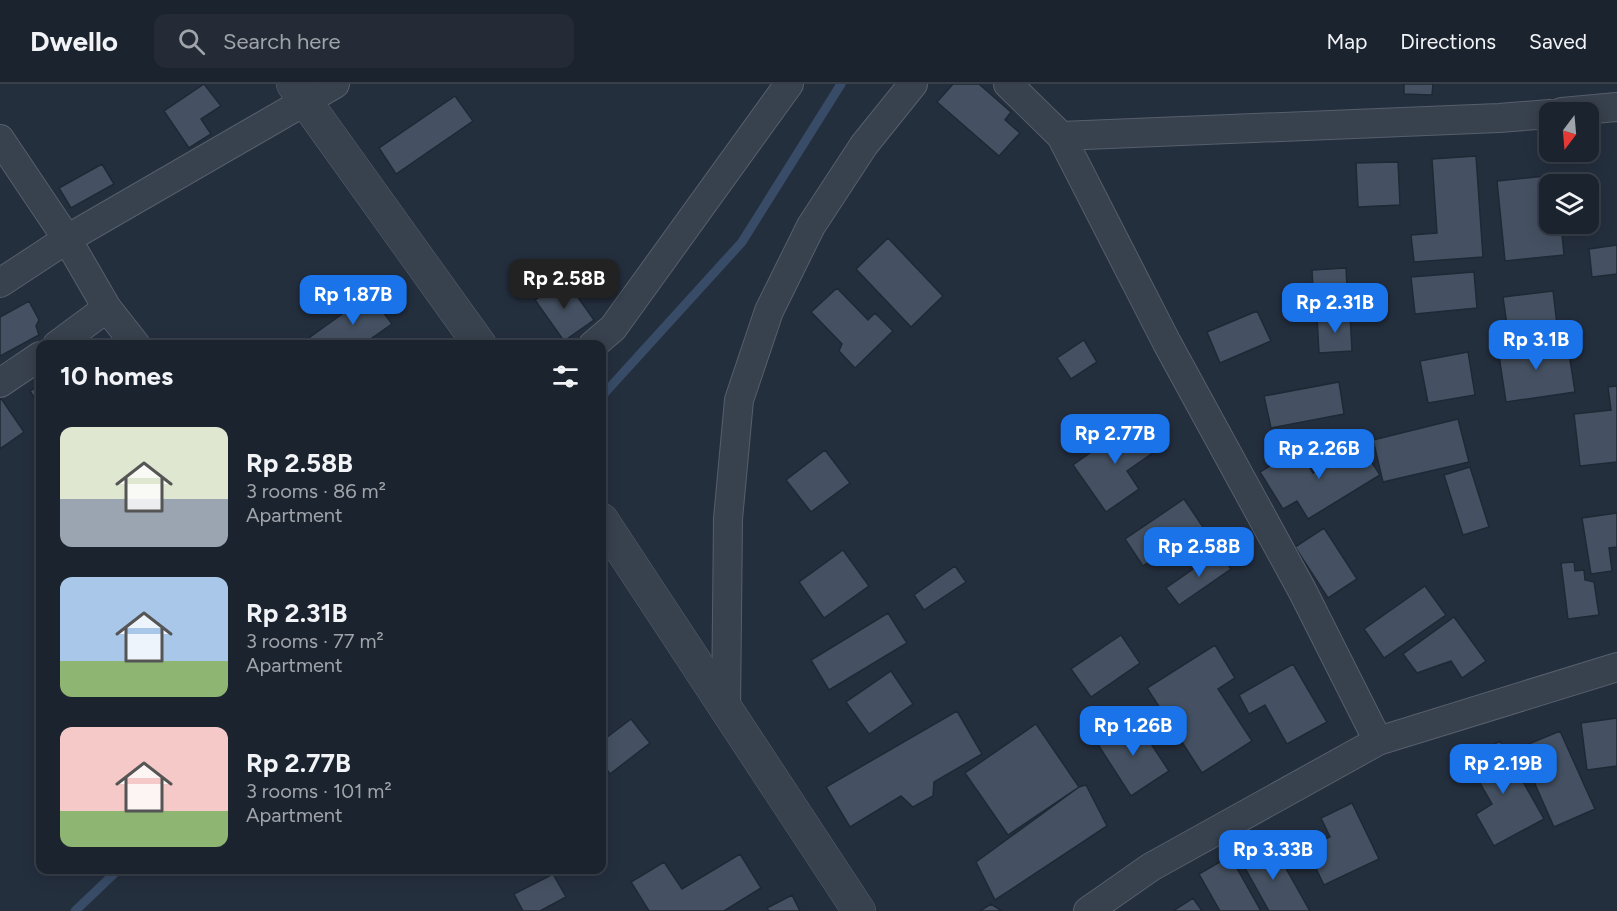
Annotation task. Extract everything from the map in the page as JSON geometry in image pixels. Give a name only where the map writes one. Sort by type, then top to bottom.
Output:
[{"type":"street","points":[[0,283],[299,93],[335,84]]},
{"type":"street","points":[[599,340],[614,328],[789,84]]},
{"type":"street","points":[[726,709],[728,519],[739,400],[769,311],[811,226],[864,145],[913,84]]},
{"type":"street","points":[[1008,84],[1061,136],[1178,363],[1303,591],[1378,741]]},
{"type":"street","points":[[299,93],[476,340]]},
{"type":"street","points":[[1599,109],[1617,107]]},
{"type":"street","points":[[1061,136],[1539,115]]},
{"type":"street","points":[[0,139],[67,239],[107,308],[132,340]]},
{"type":"street","points":[[64,340],[107,308]]},
{"type":"street","points":[[0,383],[36,359]]},
{"type":"street","points":[[606,526],[860,911]]},
{"type":"street","points":[[1088,911],[1151,867],[1378,741],[1617,667]]},
{"type":"building","points":[[204,84],[221,106],[201,119],[211,134],[189,148],[164,111]]},
{"type":"building","points":[[953,84],[979,84],[1011,112],[1005,120],[1020,133],[999,156],[937,102]]},
{"type":"building","points":[[1404,84],[1433,84],[1432,95],[1404,94]]},
{"type":"building","points":[[455,96],[473,121],[396,174],[379,148]]},
{"type":"building","points":[[1476,156],[1483,257],[1414,262],[1411,235],[1437,233],[1432,159]]},
{"type":"building","points":[[1398,162],[1400,205],[1358,207],[1356,163]]},
{"type":"building","points":[[102,164],[114,184],[71,208],[59,188]]},
{"type":"building","points":[[1539,177],[1539,234],[1562,234],[1564,255],[1505,261],[1497,181]]},
{"type":"building","points":[[888,238],[943,296],[911,327],[856,269]]},
{"type":"building","points":[[1617,245],[1617,274],[1592,277],[1589,249]]},
{"type":"building","points":[[1346,268],[1348,305],[1314,307],[1312,270]]},
{"type":"building","points":[[1474,272],[1477,308],[1415,314],[1411,277]]},
{"type":"building","points":[[565,279],[594,320],[563,340],[535,300]]},
{"type":"building","points":[[837,288],[868,320],[875,313],[893,331],[855,368],[839,351],[842,344],[811,312]]},
{"type":"building","points":[[1553,291],[1558,333],[1509,339],[1503,297]]},
{"type":"building","points":[[370,294],[392,324],[369,340],[306,340]]},
{"type":"building","points":[[29,301],[39,320],[36,326],[39,335],[0,356],[0,317]]},
{"type":"building","points":[[1257,311],[1271,341],[1220,363],[1207,332]]},
{"type":"building","points":[[1350,314],[1352,351],[1319,353],[1317,316]]},
{"type":"building","points":[[1084,340],[1097,362],[1071,379],[1057,358]]},
{"type":"building","points":[[1567,340],[1575,392],[1506,402],[1498,349]]},
{"type":"building","points":[[1468,352],[1475,395],[1428,403],[1420,361]]},
{"type":"building","points":[[1339,382],[1344,414],[1271,428],[1264,396]]},
{"type":"building","points":[[1617,386],[1617,462],[1580,466],[1574,414],[1611,410],[1608,387]]},
{"type":"building","points":[[36,387],[36,400],[30,391]]},
{"type":"building","points":[[0,397],[24,432],[0,449]]},
{"type":"building","points":[[1458,419],[1469,462],[1383,482],[1373,440]]},
{"type":"building","points":[[1136,420],[1157,450],[1127,471],[1139,489],[1106,512],[1073,465]]},
{"type":"building","points":[[1360,444],[1380,475],[1308,519],[1297,501],[1283,509],[1260,472],[1298,449],[1313,473]]},
{"type":"building","points":[[825,450],[850,483],[811,512],[786,480]]},
{"type":"building","points":[[1470,467],[1489,527],[1463,535],[1444,475]]},
{"type":"building","points":[[1184,499],[1203,527],[1143,566],[1125,539]]},
{"type":"building","points":[[1617,513],[1617,547],[1609,548],[1612,571],[1591,574],[1582,518]]},
{"type":"building","points":[[1324,528],[1357,579],[1328,598],[1295,547]]},
{"type":"building","points":[[843,550],[869,586],[824,618],[799,582]]},
{"type":"building","points":[[1219,551],[1231,569],[1179,605],[1166,588]]},
{"type":"building","points":[[1574,562],[1575,571],[1584,570],[1585,580],[1594,582],[1599,615],[1568,619],[1561,563]]},
{"type":"building","points":[[955,566],[966,582],[924,610],[914,595]]},
{"type":"building","points":[[1425,586],[1446,615],[1384,658],[1364,629]]},
{"type":"building","points":[[888,613],[907,643],[829,690],[811,660]]},
{"type":"building","points":[[1454,617],[1486,661],[1462,678],[1451,661],[1417,673],[1403,654]]},
{"type":"building","points":[[1121,635],[1140,663],[1091,697],[1071,669]]},
{"type":"building","points":[[1215,645],[1235,678],[1218,689],[1252,741],[1202,773],[1147,688]]},
{"type":"building","points":[[1293,664],[1327,722],[1287,744],[1265,705],[1249,714],[1239,695]]},
{"type":"building","points":[[891,671],[913,704],[869,734],[846,702]]},
{"type":"building","points":[[957,711],[982,754],[934,782],[933,796],[913,807],[901,796],[850,827],[826,787]]},
{"type":"building","points":[[1134,718],[1169,771],[1131,796],[1097,743]]},
{"type":"building","points":[[1617,718],[1617,766],[1587,770],[1581,723]]},
{"type":"building","points":[[631,719],[650,743],[610,774],[606,768],[606,738]]},
{"type":"building","points":[[1036,724],[1079,787],[1008,835],[965,773]]},
{"type":"building","points":[[1560,731],[1595,809],[1554,827],[1519,748]]},
{"type":"building","points":[[1500,741],[1544,819],[1494,846],[1476,814],[1492,804],[1466,759]]},
{"type":"building","points":[[1086,785],[1107,826],[995,900],[976,862],[1079,787]]},
{"type":"building","points":[[1352,803],[1379,859],[1324,885],[1306,848],[1330,837],[1321,818]]},
{"type":"building","points":[[1271,842],[1310,911],[1269,911],[1240,859]]},
{"type":"building","points":[[740,854],[761,888],[724,911],[649,911],[631,882],[664,862],[682,889]]},
{"type":"building","points":[[1230,856],[1261,911],[1220,911],[1199,874]]},
{"type":"building","points":[[553,874],[566,897],[540,911],[523,911],[514,894]]},
{"type":"building","points":[[792,895],[800,911],[769,911],[767,908]]},
{"type":"building","points":[[1193,898],[1202,911],[1173,911]]},
{"type":"building","points":[[991,904],[1002,911],[980,911]]},
{"type":"waterway","points":[[606,392],[742,242],[841,84]]},
{"type":"waterway","points":[[75,911],[114,874]]}]
